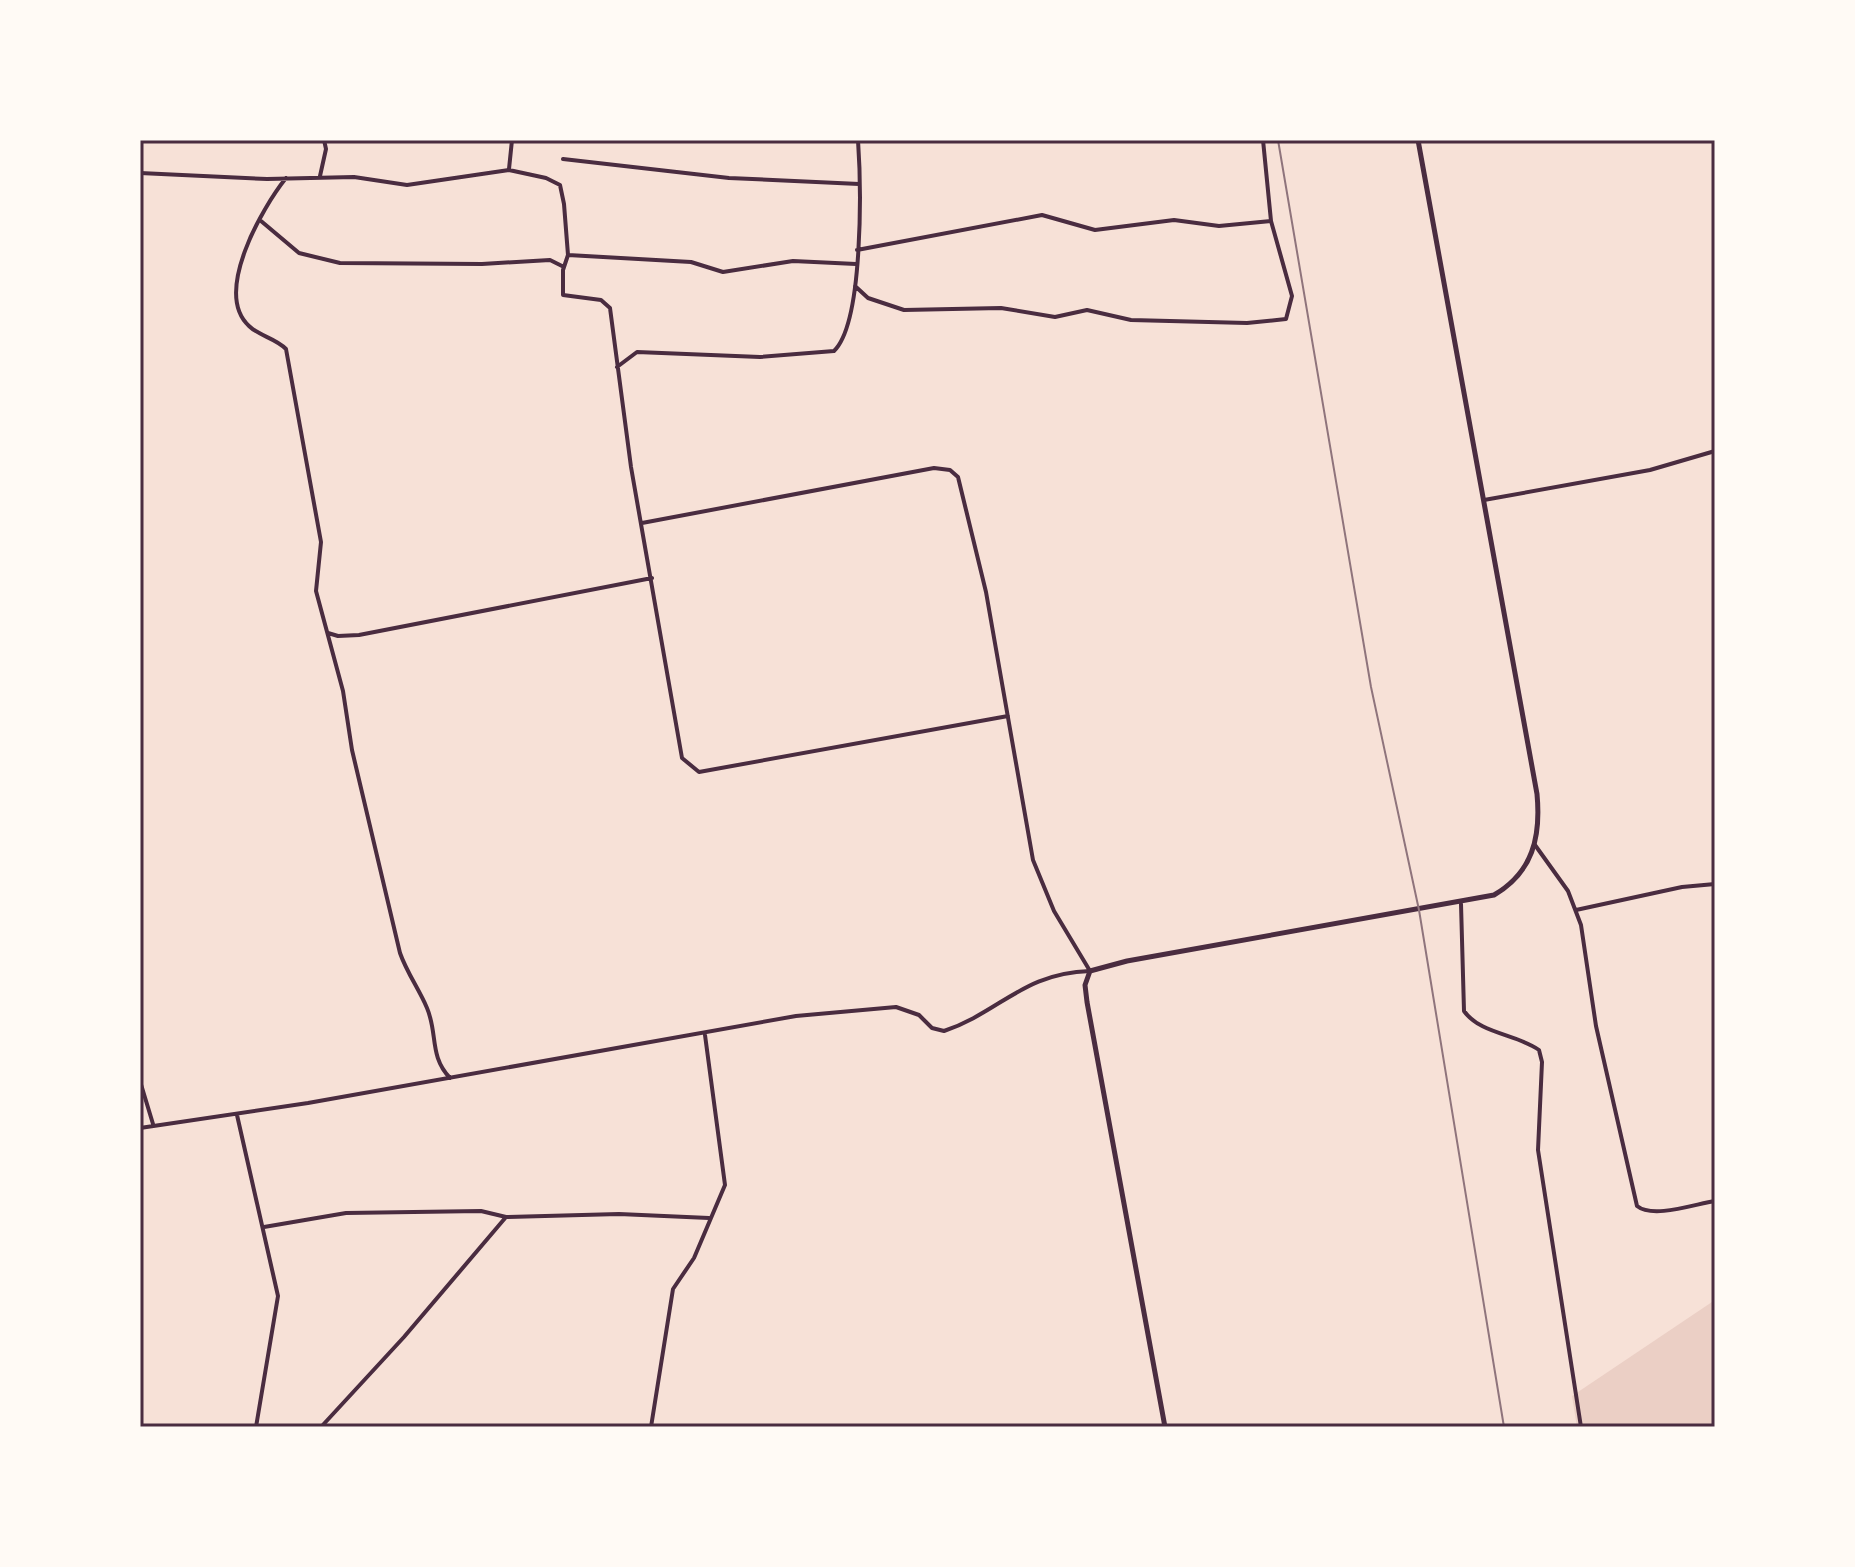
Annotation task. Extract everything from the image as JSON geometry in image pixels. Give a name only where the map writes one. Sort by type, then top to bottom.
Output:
[{"type":"street","points":[[320,176],[326,149],[324,140]]},
{"type":"street","points":[[509,170],[512,140]]},
{"type":"street","points":[[617,367],[637,352],[760,357],[834,351],[839,346],[853,306],[858,140]]},
{"type":"street","points":[[1182,140],[1232,140]]},
{"type":"street","points":[[855,286],[868,298],[904,310],[1001,308],[1055,317],[1087,310],[1142,320],[1247,323],[1289,315],[1292,296],[1271,221],[1263,140]]},
{"type":"street","points":[[140,1128],[237,1115],[796,1016],[896,1007],[919,1015],[932,1028],[944,1031],[1034,981],[1063,971],[1090,971],[1127,961],[1461,904],[1494,895],[1512,885],[1525,869],[1535,845],[1539,817],[1537,794],[1418,140]]},
{"type":"street","points":[[563,159],[729,178],[859,184]]},
{"type":"street","points":[[140,173],[286,178],[320,176],[417,185],[449,177],[509,170],[546,178],[560,185],[568,255],[564,267],[563,295],[601,300],[610,308],[617,367],[682,758],[693,770],[699,772],[1008,716]]},
{"type":"street","points":[[286,178],[261,221],[234,282],[234,294],[239,312],[249,327],[276,339],[286,349],[321,542],[316,591],[400,953],[408,977],[431,1020],[435,1057],[450,1078]]},
{"type":"street","points":[[857,250],[1042,215],[1095,230],[1174,220],[1219,226],[1271,221]]},
{"type":"street","points":[[261,221],[299,253],[316,260],[386,265],[550,260],[564,267]]},
{"type":"street","points":[[568,255],[691,262],[723,272],[793,261],[856,264]]},
{"type":"street","points":[[1482,500],[1650,470],[1715,451]]},
{"type":"street","points":[[642,523],[934,468],[950,470],[958,477],[986,592],[1038,879],[1090,971],[1085,985],[1087,1002],[1165,1427]]},
{"type":"street","points":[[327,633],[359,635],[652,578]]},
{"type":"street","points":[[1535,845],[1568,891],[1576,910],[1596,1026],[1637,1206],[1657,1211],[1715,1201]]},
{"type":"street","points":[[1576,910],[1682,887],[1715,884]]},
{"type":"street","points":[[1461,904],[1464,1011],[1480,1025],[1529,1043],[1539,1050],[1542,1062],[1538,1150],[1581,1427]]},
{"type":"street","points":[[651,1427],[673,1289],[694,1258],[709,1218],[716,1213],[725,1185],[705,1034]]},
{"type":"street","points":[[140,1081],[154,1125]]},
{"type":"street","points":[[237,1115],[278,1296],[256,1427]]},
{"type":"street","points":[[264,1227],[346,1213],[481,1211],[506,1217],[619,1214],[709,1218]]},
{"type":"street","points":[[321,1427],[404,1337],[506,1217]]},
{"type":"shaded area","points":[[1715,1300],[1715,1427],[1577,1427],[1572,1396]]},
{"type":"railway","points":[[1278,140],[1371,687],[1419,910],[1504,1427]]}]
